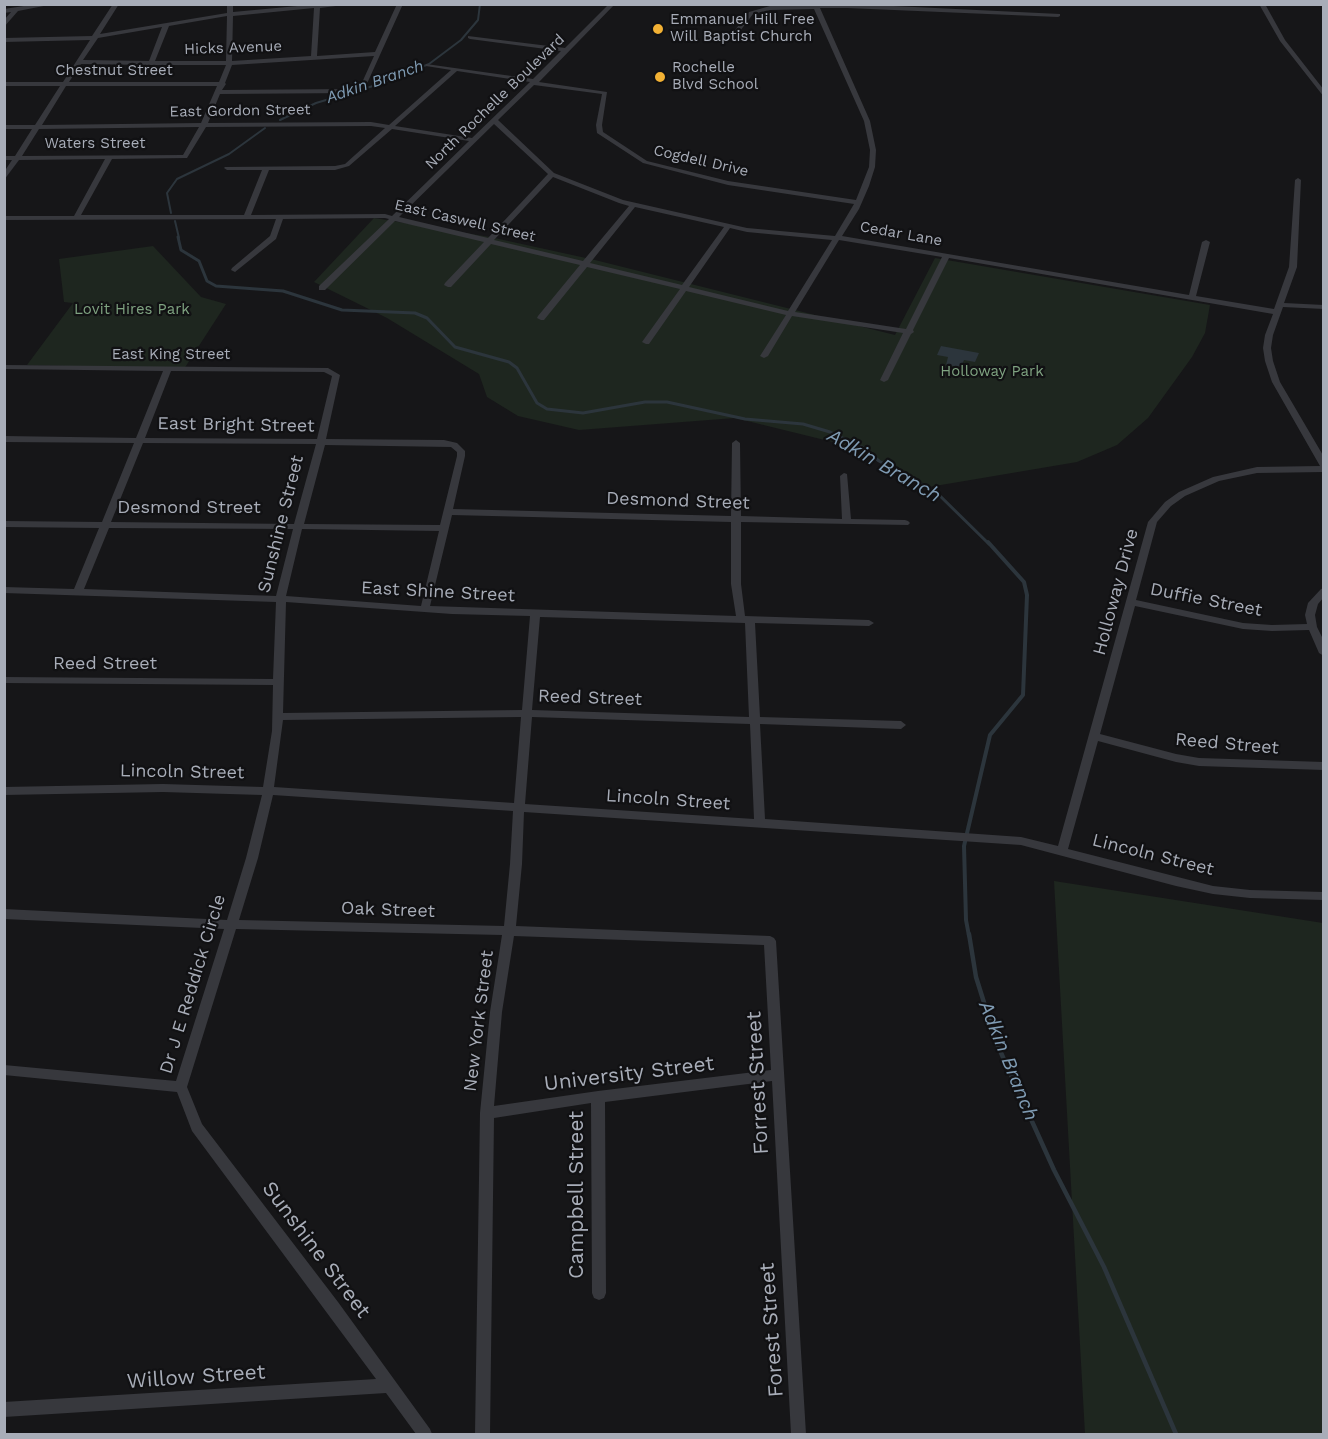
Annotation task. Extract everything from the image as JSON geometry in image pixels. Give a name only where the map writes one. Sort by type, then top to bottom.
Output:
[{"type":"street","points":[[4,11],[52,4]]},
{"type":"street","points":[[4,178],[116,4]]},
{"type":"street","points":[[204,125],[223,84],[229,63],[230,4]]},
{"type":"street","points":[[4,40],[96,37],[230,14],[350,4]]},
{"type":"street","points":[[363,87],[400,4]]},
{"type":"street","name":"North Rochelle Boulevard","points":[[322,288],[613,4]]},
{"type":"street","points":[[1263,4],[1282,40],[1323,95]]},
{"type":"street","points":[[764,356],[858,202],[872,167],[871,137],[858,97],[815,5]]},
{"type":"street","points":[[735,34],[750,13],[759,10],[815,5],[1058,15]]},
{"type":"street","points":[[314,58],[317,6]]},
{"type":"street","points":[[4,25],[16,9]]},
{"type":"street","points":[[151,63],[166,25]]},
{"type":"street","points":[[470,37],[568,50]]},
{"type":"street","name":"Hicks Avenue","points":[[80,62],[229,63],[378,54]]},
{"type":"street","points":[[428,65],[535,82]]},
{"type":"street","points":[[227,168],[341,167],[347,165],[456,69]]},
{"type":"street","name":"Cogdell Drive","points":[[535,82],[605,93],[598,125],[600,133],[645,162],[728,183],[858,202]]},
{"type":"street","name":"Chestnut Street","points":[[4,84],[223,84]]},
{"type":"street","points":[[219,92],[352,91]]},
{"type":"street","name":"Cedar Lane","points":[[495,121],[552,174],[633,205],[747,230],[837,238],[1192,298],[1278,309],[1323,307]]},
{"type":"street","name":"East Gordon Street","points":[[4,127],[371,124],[476,140]]},
{"type":"street","name":"Waters Street","points":[[4,158],[185,157],[204,125]]},
{"type":"street","points":[[76,218],[109,158]]},
{"type":"street","points":[[247,217],[266,168]]},
{"type":"street","points":[[448,285],[552,174]]},
{"type":"street","points":[[1298,180],[1293,267],[1267,348],[1271,371],[1323,467]]},
{"type":"street","points":[[541,318],[633,205]]},
{"type":"street","points":[[235,270],[273,237],[280,216]]},
{"type":"street","name":"East Caswell Street","points":[[4,218],[280,216],[395,218],[791,314],[910,332]]},
{"type":"street","points":[[646,342],[728,226]]},
{"type":"street","points":[[1192,298],[1206,242]]},
{"type":"street","points":[[884,380],[946,256]]},
{"type":"street","name":"East King Street","points":[[4,368],[325,370],[336,375]]},
{"type":"street","points":[[78,592],[168,369]]},
{"type":"street","name":"Sunshine Street","points":[[268,791],[274,762],[281,599],[336,375]]},
{"type":"street","name":"East Bright Street","points":[[4,439],[444,443],[454,445],[460,451],[461,456],[449,512]]},
{"type":"street","points":[[736,443],[736,584],[745,620],[760,824]]},
{"type":"street","name":"Holloway Drive","points":[[1062,851],[1150,528],[1168,504],[1182,494],[1216,479],[1246,472],[1323,467]]},
{"type":"street","points":[[844,476],[847,522]]},
{"type":"street","points":[[425,609],[449,512]]},
{"type":"street","name":"Desmond Street","points":[[449,512],[905,523]]},
{"type":"street","name":"Desmond Street","points":[[4,524],[445,528]]},
{"type":"street","name":"East Shine Street","points":[[4,590],[281,599],[535,614],[869,624]]},
{"type":"street","points":[[1323,591],[1311,609],[1312,627],[1323,653]]},
{"type":"street","name":"Duffie Street","points":[[1130,602],[1243,626],[1312,627]]},
{"type":"street","name":"New York Street","points":[[482,1434],[487,1113],[496,1012],[509,932],[516,864],[535,614]]},
{"type":"street","name":"Reed Street","points":[[4,680],[278,682]]},
{"type":"street","name":"Reed Street","points":[[277,717],[526,713],[901,725]]},
{"type":"street","name":"Reed Street","points":[[1094,736],[1199,762],[1323,766]]},
{"type":"street","name":"Lincoln Street","points":[[4,791],[163,788],[268,791],[975,837],[1021,841],[1213,890],[1250,894],[1323,896]]},
{"type":"street","name":"Dr J E Reddick Circle","points":[[4,1070],[181,1087],[252,858],[268,791]]},
{"type":"street","name":"Oak Street","points":[[4,914],[230,924],[770,941]]},
{"type":"street","name":"Forrest Street","points":[[770,941],[786,1222]]},
{"type":"street","name":"University Street","points":[[487,1113],[777,1075]]},
{"type":"street","name":"Sunshine Street","points":[[181,1087],[197,1126],[425,1434]]},
{"type":"street","name":"Campbell Street","points":[[598,1097],[599,1293]]},
{"type":"street","name":"Forest Street","points":[[786,1222],[799,1434]]},
{"type":"street","name":"Willow Street","points":[[4,1410],[390,1385]]},
{"type":"green space","name":"Holloway Park","points":[[374,218],[490,237],[595,260],[895,335],[935,258],[1210,305],[1205,333],[1192,357],[1148,418],[1117,445],[1077,462],[929,487],[901,469],[841,444],[735,418],[579,430],[518,416],[487,397],[479,374],[387,318],[314,282]]},
{"type":"green space","name":"Lovit Hires Park","points":[[153,246],[201,297],[226,304],[184,369],[27,365],[73,303],[64,302],[59,259]]},
{"type":"green space","points":[[1054,881],[1323,923],[1323,1434],[1085,1434]]},
{"type":"shaded area","points":[[941,346],[979,353],[975,362],[964,360],[961,367],[946,365],[948,357],[937,355]]},
{"type":"waterway","name":"Adkin Branch","points":[[280,120],[316,103],[373,86],[429,64],[461,40],[478,20],[480,4]]},
{"type":"waterway","name":"Adkin Branch","points":[[171,213],[167,193],[177,179],[229,154],[265,128]]},
{"type":"waterway","name":"Adkin Branch","points":[[175,221],[179,238]]},
{"type":"waterway","name":"Adkin Branch","points":[[178,237],[181,250],[199,261],[207,281],[216,286],[283,291],[342,310],[415,313],[427,318],[455,347],[509,362],[517,368],[537,403],[547,409],[583,413],[645,402],[667,402],[745,419],[803,424],[830,432],[862,447],[879,461],[936,492],[989,544]]},
{"type":"waterway","name":"Adkin Branch","points":[[969,936],[966,920],[964,846],[990,735],[1023,695],[1027,595],[1024,582],[988,542]]},
{"type":"waterway","name":"Adkin Branch","points":[[969,934],[976,977],[997,1044],[1054,1170],[1104,1267],[1176,1434]]},
{"type":"place","name":"Emmanuel Hill Free Will Baptist Church","points":[[658,29]]},
{"type":"place","name":"Rochelle Blvd School","points":[[660,77]]}]
